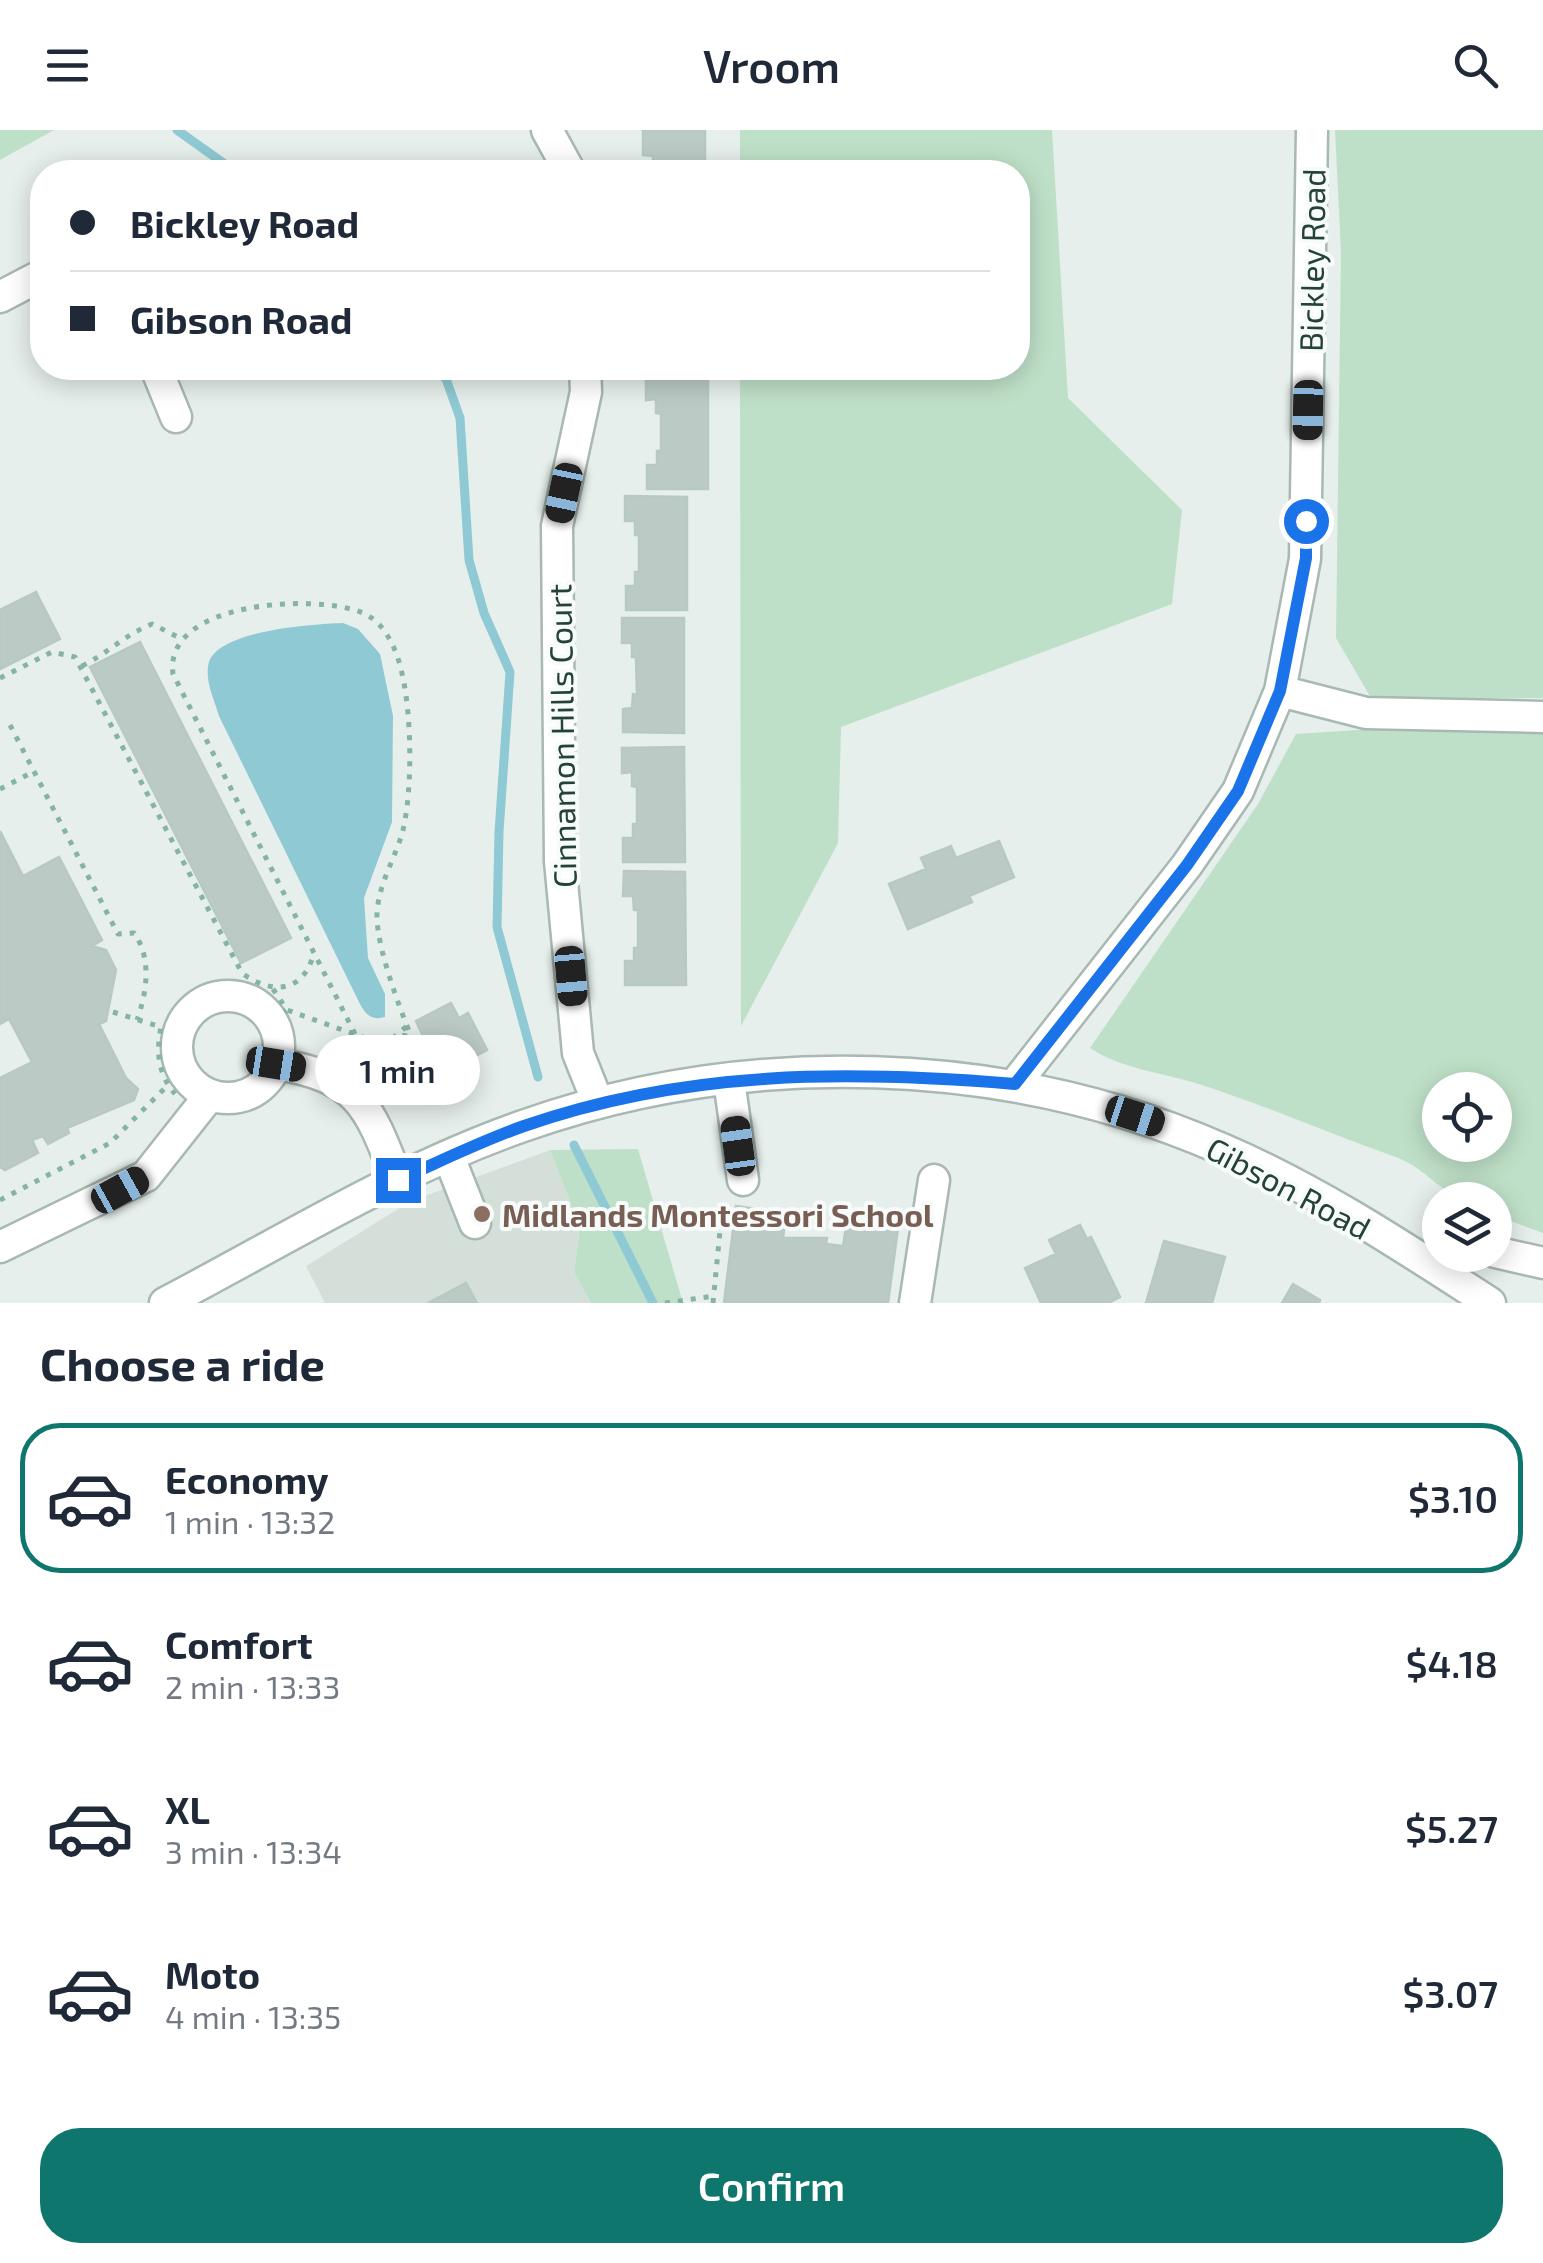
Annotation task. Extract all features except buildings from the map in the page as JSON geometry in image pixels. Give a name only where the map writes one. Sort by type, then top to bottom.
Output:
[{"type":"street","points":[[547,130],[563,160]]},
{"type":"street","name":"Bickley Road","points":[[1015,1084],[1187,865],[1238,791],[1280,691],[1306,558],[1312,130]]},
{"type":"street","points":[[0,297],[30,281]]},
{"type":"street","points":[[161,380],[176,417]]},
{"type":"street","name":"Cinnamon Hills Court","points":[[586,380],[557,526],[560,861],[578,1053],[598,1103]]},
{"type":"street","points":[[1280,691],[1366,713],[1543,717]]},
{"type":"street","points":[[0,1248],[146,1176],[197,1100],[196,1088],[178,1059],[176,1042],[190,1012],[204,1002],[234,996],[279,1015],[276,1064],[258,1089],[227,1098],[197,1100]]},
{"type":"street","points":[[276,1064],[335,1078],[360,1097],[398,1180]]},
{"type":"street","name":"Gibson Road","points":[[164,1303],[398,1180],[523,1126],[598,1103],[729,1080],[835,1073],[1015,1084],[1097,1104],[1224,1149],[1477,1295]]},
{"type":"street","points":[[729,1080],[743,1180]]},
{"type":"street","points":[[449,1158],[474,1223]]},
{"type":"street","points":[[915,1303],[934,1180]]},
{"type":"street","points":[[1512,1256],[1543,1263]]},
{"type":"path","points":[[355,1034],[179,688],[172,664],[180,638],[228,614],[288,604],[346,608],[376,620],[385,632],[404,683],[406,799],[402,832],[380,898],[378,922],[407,1026],[428,1073]]},
{"type":"path","points":[[82,666],[112,651],[129,633],[152,624],[180,638]]},
{"type":"path","points":[[0,678],[56,651],[71,654],[82,666],[237,967],[251,980],[272,988],[295,984],[308,970],[314,953]]},
{"type":"path","points":[[10,725],[118,934],[134,933],[146,954],[142,976],[146,994],[137,1020]]},
{"type":"path","points":[[0,789],[34,772]]},
{"type":"path","points":[[272,988],[279,1015],[355,1034],[420,1058]]},
{"type":"path","points":[[112,1012],[161,1027],[158,1056],[168,1086],[197,1100]]},
{"type":"path","points":[[375,1042],[392,1039],[407,1026]]},
{"type":"path","points":[[402,1051],[407,1026]]},
{"type":"path","points":[[0,1200],[110,1143],[168,1086]]},
{"type":"path","points":[[665,1303],[702,1297],[714,1300],[720,1231]]},
{"type":"shaded area","name":"Midlands Montessori School","points":[[550,1150],[580,1227],[574,1272],[591,1303],[325,1303],[306,1266],[411,1201]]},
{"type":"green space","points":[[0,130],[54,130],[0,160]]},
{"type":"green space","points":[[740,130],[1052,130],[1068,398],[1182,510],[1172,604],[841,727],[838,843],[741,1026],[740,380],[1030,380],[1030,160],[740,160]]},
{"type":"green space","points":[[1335,130],[1543,130],[1543,698],[1371,698],[1336,638],[1341,252]]},
{"type":"green space","points":[[1543,718],[1543,1233],[1512,1221],[1512,1182],[1436,1182],[1393,1156],[1229,1094],[1117,1061],[1090,1048],[1258,804],[1296,734]]},
{"type":"green space","points":[[638,1149],[683,1303],[591,1303],[574,1272],[580,1227],[550,1150]]},
{"type":"water","points":[[343,623],[358,629],[380,654],[393,716],[392,822],[364,898],[368,958],[385,994],[385,1017],[380,1018],[369,1016],[359,1002],[219,716],[208,675],[209,662],[230,643],[269,631]]},
{"type":"waterway","points":[[177,130],[219,160]]},
{"type":"waterway","points":[[446,380],[460,418],[469,560],[484,613],[510,672],[497,927],[538,1077]]},
{"type":"waterway","points":[[574,1145],[653,1303]]},
{"type":"place","name":"Midlands Montessori School","points":[[482,1214]]},
{"type":"route","points":[[398,1180],[523,1126],[598,1103],[690,1084],[835,1073],[1015,1084],[1025,1065],[1187,865],[1238,791],[1262,742],[1280,691],[1306,558],[1306,521]]}]
